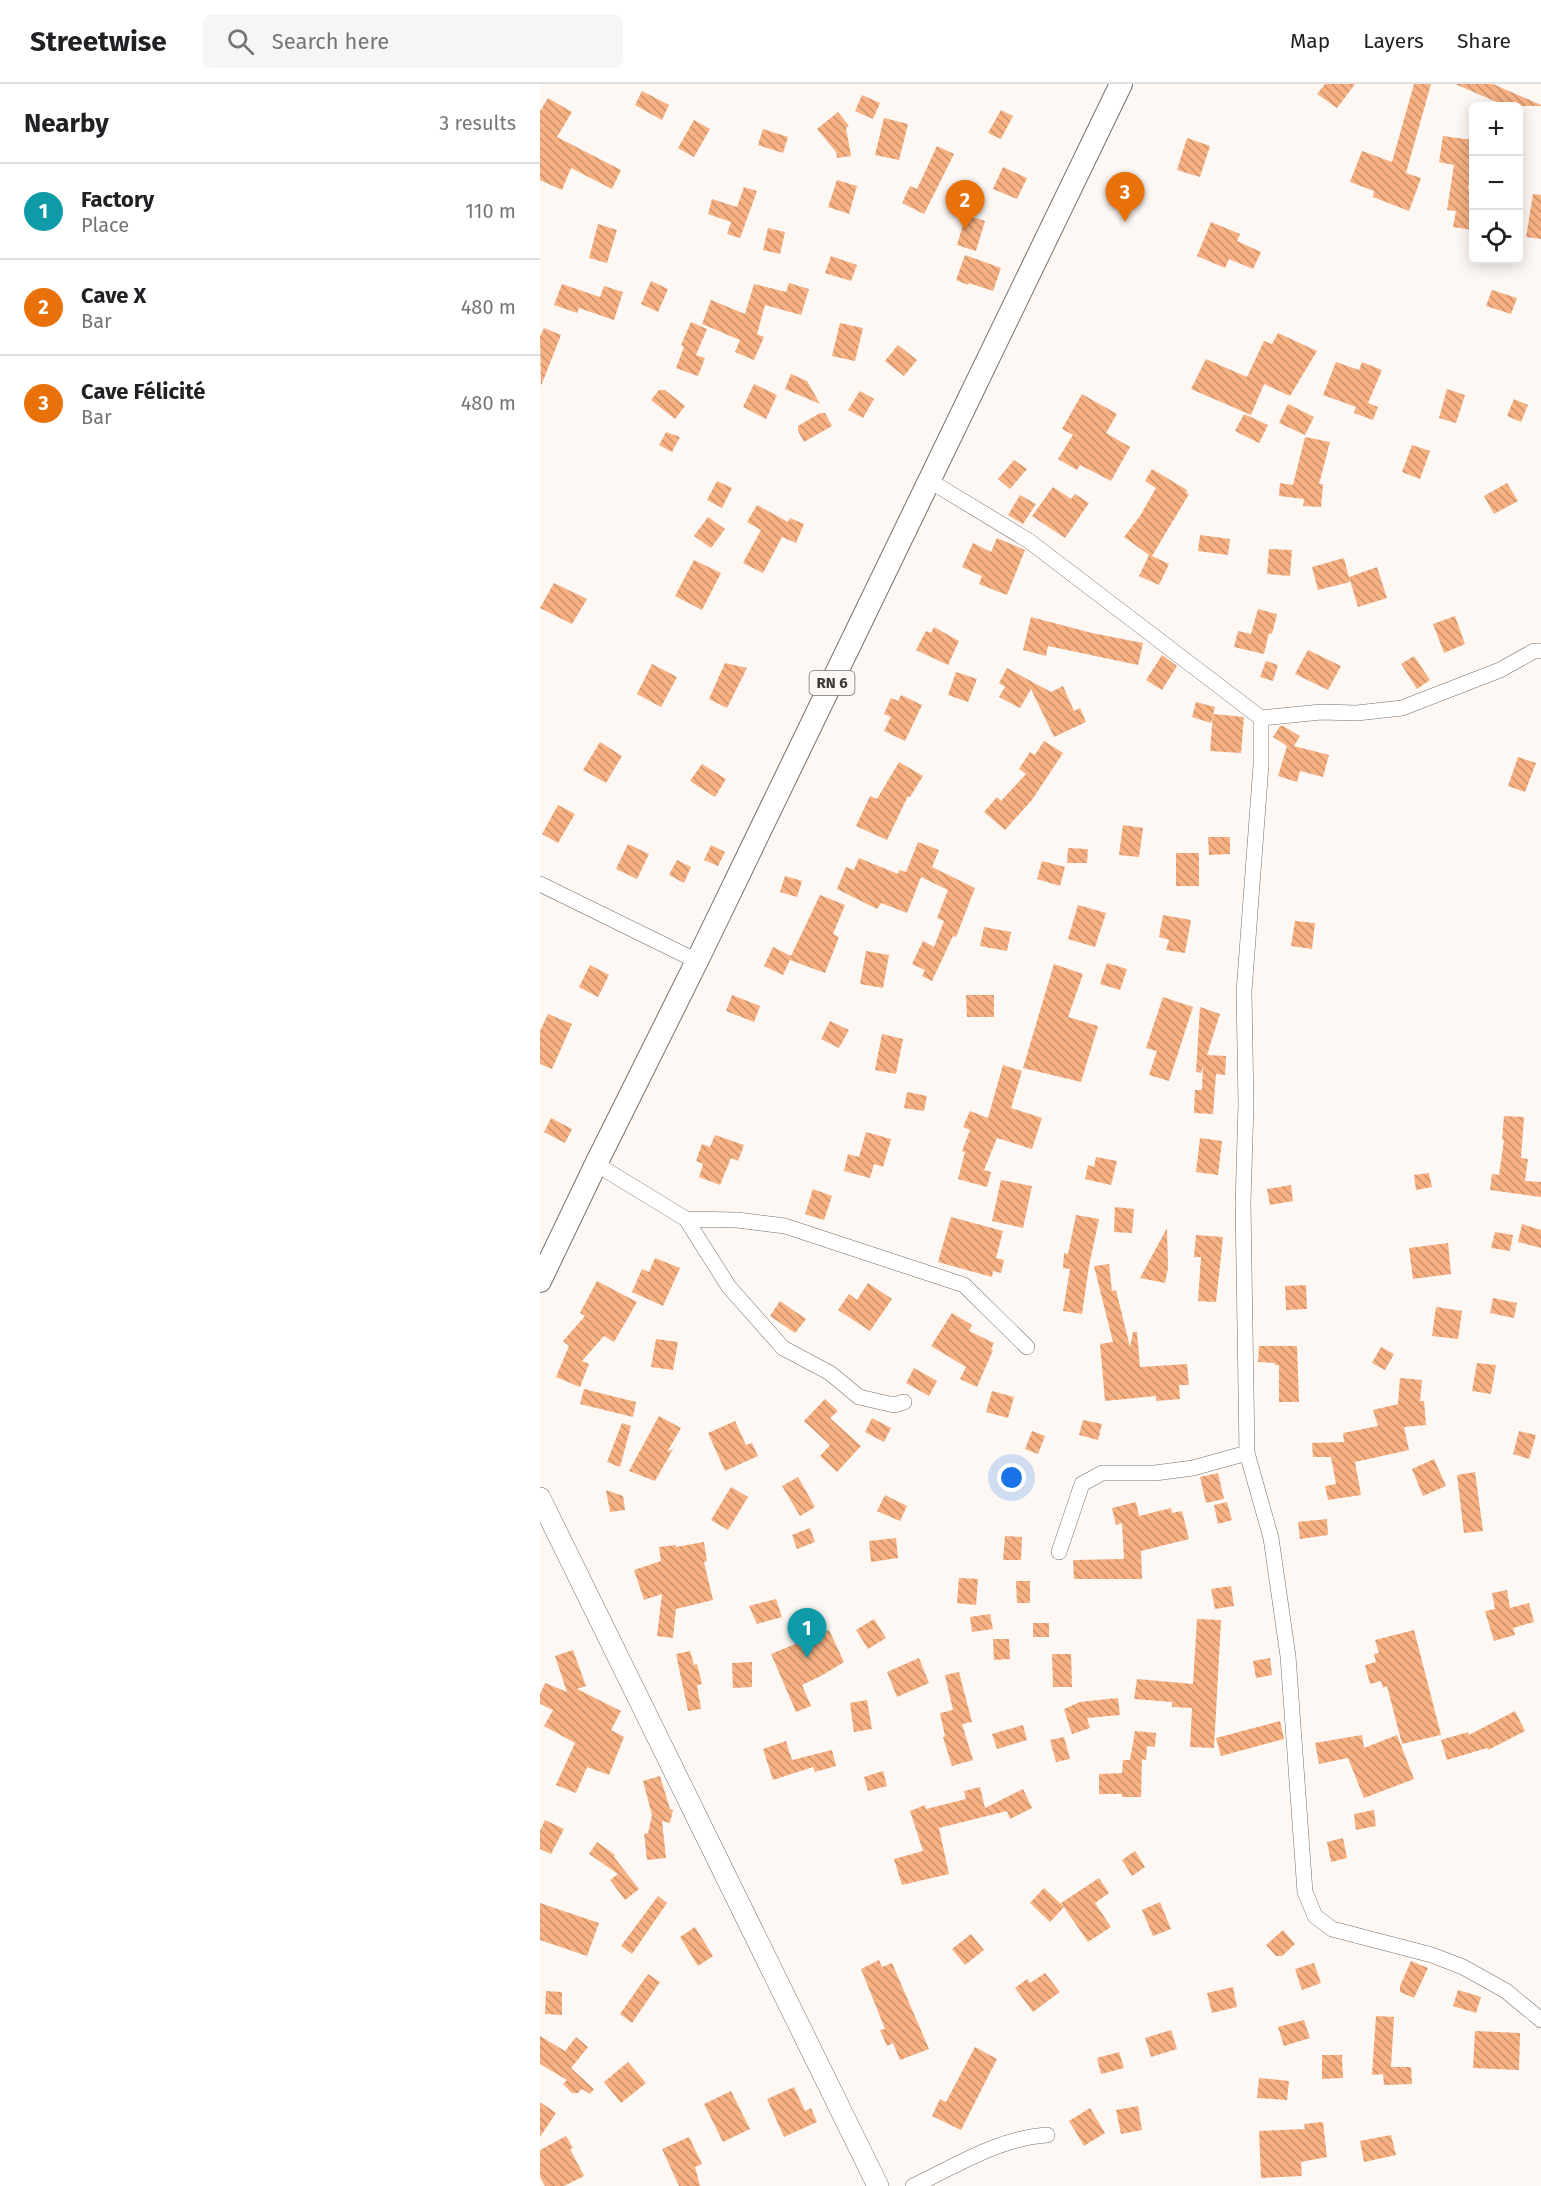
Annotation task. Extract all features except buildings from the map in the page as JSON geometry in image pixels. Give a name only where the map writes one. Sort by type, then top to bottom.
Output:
[{"type":"main road","name":"RN 6","points":[[540,1281],[698,961],[1121,84]]},
{"type":"street","points":[[930,482],[1029,541],[1261,718],[1321,712],[1357,713],[1402,708],[1500,670],[1534,651],[1541,651]]},
{"type":"street","points":[[1261,718],[1261,765],[1244,992],[1246,1104],[1243,1249],[1247,1453],[1271,1538],[1288,1656],[1305,1892],[1315,1916],[1332,1929],[1432,1955],[1463,1967],[1506,1991],[1541,2020]]},
{"type":"street","points":[[540,884],[698,961]]},
{"type":"street","points":[[596,1164],[686,1219],[729,1287],[783,1348],[830,1373],[859,1397],[894,1405],[904,1402]]},
{"type":"street","points":[[686,1219],[737,1220],[785,1226],[964,1286],[1027,1347]]},
{"type":"street","points":[[1059,1552],[1082,1484],[1102,1473],[1155,1473],[1193,1467],[1247,1453]]},
{"type":"street","points":[[540,1498],[878,2186]]},
{"type":"street","points":[[913,2186],[1007,2142],[1047,2135]]},
{"type":"place","name":"Cave Félicité","points":[[1125,222]]},
{"type":"place","name":"Cave X","points":[[965,230]]},
{"type":"place","name":"Factory","points":[[807,1658]]}]
